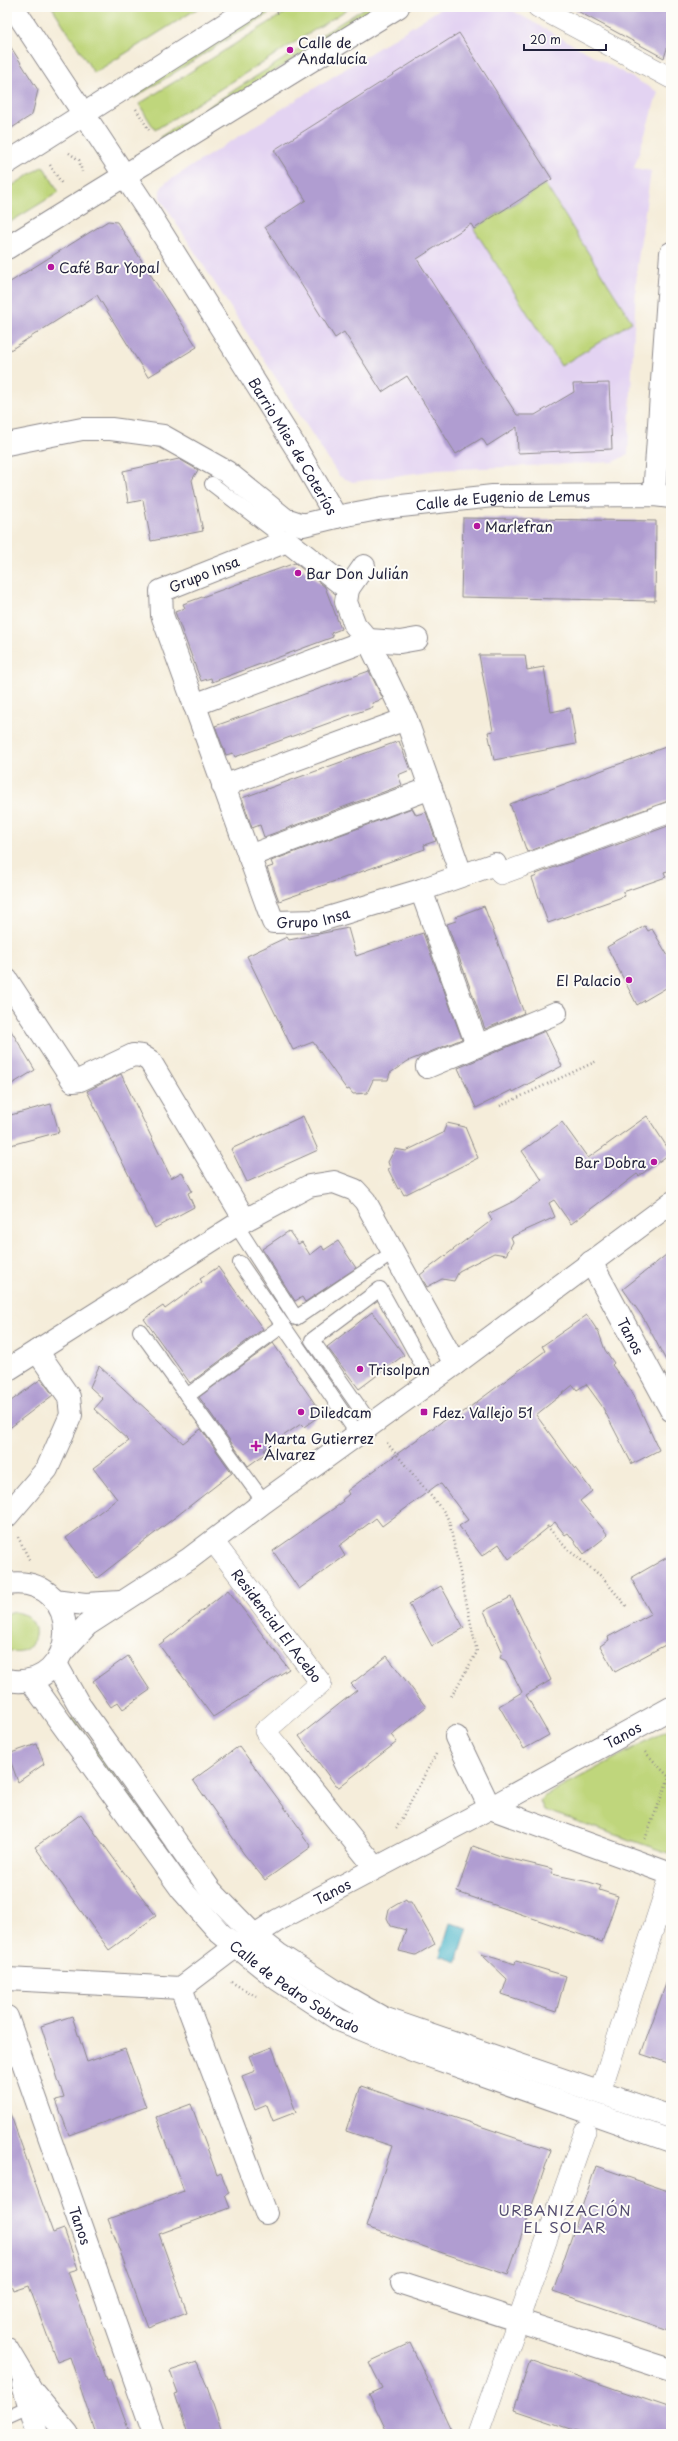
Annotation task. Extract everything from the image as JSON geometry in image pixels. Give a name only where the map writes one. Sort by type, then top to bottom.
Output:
[{"type":"street","points":[[13,7],[78,117],[118,178]]},
{"type":"street","points":[[7,164],[78,117],[252,7]]},
{"type":"street","points":[[7,248],[71,198],[118,178],[398,7]]},
{"type":"street","points":[[538,7],[671,78]]},
{"type":"street","name":"Barrio Mies de Coteríos","points":[[7,444],[82,429],[110,429],[163,436],[227,472],[285,519],[303,526],[336,516],[296,448],[118,178]]},
{"type":"street","points":[[662,496],[671,253]]},
{"type":"street","name":"Calle de Eugenio de Lemus","points":[[336,516],[414,504],[493,496],[662,496]]},
{"type":"street","points":[[287,541],[348,588]]},
{"type":"street","name":"Grupo Insa","points":[[287,541],[161,591],[162,615],[273,922],[318,921],[421,890],[461,874],[498,869]]},
{"type":"street","points":[[364,566],[348,588],[346,602],[353,620],[368,640],[406,719],[461,874]]},
{"type":"street","points":[[194,705],[368,640],[400,642],[417,639]]},
{"type":"street","points":[[223,786],[406,719]]},
{"type":"street","points":[[249,856],[431,788]]},
{"type":"street","points":[[498,869],[671,812]]},
{"type":"street","points":[[421,890],[477,1045]]},
{"type":"street","points":[[7,980],[73,1081],[80,1080],[133,1055],[142,1056],[150,1062],[241,1222]]},
{"type":"street","points":[[427,1067],[556,1013]]},
{"type":"street","points":[[7,1370],[241,1222],[309,1186],[334,1182],[354,1190],[365,1202],[456,1364]]},
{"type":"street","points":[[15,1681],[44,1674],[87,1626],[213,1541],[364,1428],[456,1364],[671,1203]]},
{"type":"street","name":"Tanos","points":[[591,1262],[671,1410]]},
{"type":"street","points":[[8,1516],[47,1469],[72,1414],[69,1397],[37,1351]]},
{"type":"street","name":"Residencial El Acebo","points":[[213,1541],[321,1683],[265,1731],[375,1867]]},
{"type":"street","points":[[7,1584],[18,1583],[32,1585],[50,1596],[86,1604],[121,1602]]},
{"type":"street","points":[[50,1596],[62,1611],[66,1624],[66,1638],[59,1657]]},
{"type":"street","name":"Calle de Pedro Sobrado","points":[[59,1657],[78,1703],[188,1860],[211,1891],[255,1936],[278,1954],[337,1992],[383,2018],[671,2116]]},
{"type":"street","name":"Calle de Pedro Sobrado","points":[[15,1681],[182,1890],[220,1933],[277,1979],[339,2020],[415,2051],[671,2141]]},
{"type":"street","name":"Tanos","points":[[181,1988],[236,1947],[375,1867],[490,1808],[671,1708]]},
{"type":"street","points":[[456,1737],[490,1808],[671,1874],[604,2082]]},
{"type":"street","points":[[7,1980],[181,1988],[266,2213]]},
{"type":"street","name":"Tanos","points":[[7,2017],[154,2434]]},
{"type":"street","points":[[478,2434],[585,2131]]},
{"type":"street","points":[[402,2283],[671,2370]]},
{"type":"street","points":[[12,2358],[38,2434]]},
{"type":"street","points":[[12,2358],[32,2391],[68,2434]]},
{"type":"lane","points":[[212,484],[287,541]]},
{"type":"lane","points":[[241,1222],[296,1318],[394,1252]]},
{"type":"lane","points":[[240,1263],[283,1325],[364,1428]]},
{"type":"lane","points":[[364,1428],[312,1340],[380,1289],[431,1381]]},
{"type":"lane","points":[[187,1396],[283,1325]]},
{"type":"lane","points":[[140,1331],[264,1502]]},
{"type":"lane","points":[[7,2417],[29,2407]]},
{"type":"path","points":[[273,16],[286,7]]},
{"type":"path","points":[[123,89],[162,151]]},
{"type":"path","points":[[36,144],[71,198]]},
{"type":"path","points":[[65,152],[79,160],[83,171],[71,198]]},
{"type":"path","points":[[500,1106],[597,1061]]},
{"type":"path","points":[[364,1428],[445,1513],[449,1521],[477,1652],[451,1698]]},
{"type":"path","points":[[8,1516],[50,1596]]},
{"type":"path","points":[[547,1526],[568,1550],[601,1576],[628,1608]]},
{"type":"path","points":[[627,1732],[668,1776]]},
{"type":"path","points":[[402,1854],[393,1834],[438,1749],[456,1737]]},
{"type":"path","points":[[637,1862],[668,1776],[671,1772]]},
{"type":"shaded area","points":[[443,7],[506,7],[658,92],[634,168],[651,171],[637,266],[628,454],[614,462],[437,470],[353,482],[339,476],[160,198],[160,190],[165,183]]},
{"type":"green space","points":[[52,7],[200,7],[94,73]]},
{"type":"green space","points":[[270,7],[279,7],[134,98],[132,94]]},
{"type":"green space","points":[[294,7],[351,7],[155,130],[139,104]]},
{"type":"green space","points":[[366,7],[376,7],[163,141],[160,137]]},
{"type":"green space","points":[[43,166],[59,192],[7,224],[7,189]]},
{"type":"green space","points":[[545,184],[632,322],[561,366],[474,229]]},
{"type":"green space","points":[[14,1612],[25,1615],[32,1621],[35,1628],[35,1636],[32,1644],[26,1649],[18,1652],[7,1650],[7,1614]]},
{"type":"green space","points":[[73,1718],[207,1899],[204,1903],[70,1720]]},
{"type":"green space","points":[[671,1728],[671,1854],[544,1810],[540,1801],[543,1797]]},
{"type":"water","points":[[450,1923],[468,1928],[457,1962],[440,1956]]},
{"type":"building","points":[[570,7],[671,7],[671,36],[664,58]]},
{"type":"building","points":[[459,33],[552,179],[474,229],[471,224],[417,259],[517,415],[535,415],[574,392],[573,384],[609,383],[612,449],[518,453],[517,427],[487,446],[482,438],[456,454],[407,376],[382,392],[344,332],[335,338],[265,227],[306,200],[274,150]]},
{"type":"building","points":[[7,41],[38,90],[32,115],[7,131]]},
{"type":"building","points":[[108,221],[117,222],[197,347],[148,377],[97,295],[7,352],[7,284]]},
{"type":"building","points":[[179,459],[198,470],[192,480],[203,531],[151,541],[143,500],[128,503],[123,471]]},
{"type":"building","points":[[463,518],[656,521],[655,601],[461,597]]},
{"type":"building","points":[[295,563],[325,587],[341,629],[331,633],[333,637],[212,682],[211,678],[201,681],[175,612],[185,608],[183,604]]},
{"type":"building","points":[[479,655],[525,655],[527,670],[544,667],[551,712],[570,708],[576,744],[494,760],[488,732],[493,731]]},
{"type":"building","points":[[369,671],[383,699],[372,703],[373,707],[235,757],[233,753],[226,755],[215,726]]},
{"type":"building","points":[[399,741],[410,770],[398,775],[402,785],[264,837],[260,825],[252,828],[242,798]]},
{"type":"building","points":[[671,745],[671,800],[527,852],[510,804]]},
{"type":"building","points":[[412,808],[416,815],[426,812],[436,841],[424,845],[425,849],[279,901],[267,868],[273,866],[271,861]]},
{"type":"building","points":[[671,825],[671,870],[664,872],[666,877],[623,892],[625,896],[548,923],[532,878],[537,876],[536,874]]},
{"type":"building","points":[[484,906],[524,1013],[485,1029],[447,924],[456,921],[455,917]]},
{"type":"building","points":[[645,926],[648,931],[652,929],[671,961],[671,985],[637,1005],[607,947]]},
{"type":"building","points":[[348,928],[356,956],[423,933],[462,1039],[408,1061],[390,1073],[388,1080],[373,1080],[367,1093],[353,1094],[349,1089],[347,1090],[313,1042],[293,1050],[247,956],[287,937],[289,940]]},
{"type":"building","points":[[7,1024],[35,1070],[7,1087]]},
{"type":"building","points":[[545,1031],[562,1066],[513,1092],[512,1090],[476,1108],[458,1068]]},
{"type":"building","points":[[121,1074],[171,1178],[182,1172],[192,1191],[188,1193],[194,1207],[155,1228],[87,1091]]},
{"type":"building","points":[[51,1104],[59,1132],[7,1146],[7,1116]]},
{"type":"building","points":[[303,1116],[318,1150],[247,1182],[231,1149]]},
{"type":"building","points":[[647,1116],[671,1153],[639,1176],[637,1174],[571,1224],[554,1200],[549,1203],[555,1217],[511,1237],[513,1242],[506,1255],[494,1253],[459,1271],[454,1281],[442,1279],[427,1287],[420,1275],[492,1220],[488,1214],[514,1201],[542,1180],[522,1151],[562,1122],[588,1158]]},
{"type":"building","points":[[447,1123],[465,1127],[478,1158],[404,1195],[400,1188],[398,1189],[388,1169],[390,1168],[388,1162],[395,1149],[406,1151],[443,1133]]},
{"type":"building","points":[[289,1231],[298,1244],[302,1242],[310,1255],[322,1246],[324,1250],[338,1241],[356,1268],[305,1302],[302,1297],[295,1301],[262,1249]]},
{"type":"building","points":[[671,1251],[671,1370],[644,1319],[623,1289]]},
{"type":"building","points":[[218,1267],[263,1329],[190,1383],[144,1319],[163,1306],[165,1309],[202,1282],[200,1279]]},
{"type":"building","points":[[372,1312],[404,1355],[359,1389],[327,1347]]},
{"type":"building","points":[[587,1315],[599,1333],[605,1350],[614,1363],[612,1365],[632,1392],[659,1450],[632,1464],[602,1406],[586,1384],[577,1390],[573,1385],[536,1415],[592,1491],[580,1501],[608,1535],[584,1554],[568,1533],[565,1535],[555,1522],[509,1559],[499,1544],[482,1556],[459,1526],[468,1520],[441,1484],[437,1485],[382,1526],[376,1518],[339,1546],[345,1556],[299,1589],[273,1551],[343,1502],[342,1500],[349,1494],[347,1491],[379,1467],[451,1415],[454,1419],[545,1351],[542,1346]]},
{"type":"building","points":[[273,1343],[322,1414],[304,1427],[301,1424],[283,1436],[264,1450],[266,1453],[248,1466],[199,1397]]},
{"type":"building","points":[[99,1366],[183,1443],[201,1429],[232,1473],[97,1578],[66,1538],[117,1499],[93,1468],[129,1441],[94,1409],[103,1399],[90,1387]]},
{"type":"building","points":[[41,1379],[53,1395],[7,1430],[7,1404]]},
{"type":"building","points":[[671,1555],[671,1651],[667,1644],[615,1672],[600,1646],[609,1640],[608,1637],[651,1614],[631,1578]]},
{"type":"building","points":[[441,1586],[464,1628],[432,1646],[409,1604]]},
{"type":"building","points":[[228,1590],[289,1669],[213,1717],[159,1645]]},
{"type":"building","points":[[511,1597],[551,1680],[526,1695],[549,1735],[524,1749],[499,1706],[522,1692],[506,1661],[500,1658],[502,1651],[484,1611]]},
{"type":"building","points":[[128,1656],[150,1690],[123,1709],[118,1702],[111,1707],[93,1681]]},
{"type":"building","points":[[387,1656],[426,1707],[391,1735],[397,1742],[339,1787],[336,1786],[299,1736],[357,1690],[351,1684]]},
{"type":"building","points":[[37,1744],[44,1764],[18,1782],[8,1754]]},
{"type":"building","points":[[239,1746],[304,1834],[302,1835],[311,1847],[265,1880],[244,1854],[193,1780]]},
{"type":"building","points":[[81,1814],[156,1916],[109,1950],[35,1847]]},
{"type":"building","points":[[473,1846],[503,1857],[553,1869],[551,1874],[589,1882],[601,1886],[599,1890],[618,1896],[602,1942],[457,1892]]},
{"type":"building","points":[[406,1899],[407,1902],[411,1902],[435,1944],[416,1955],[399,1951],[406,1930],[391,1926],[387,1918],[389,1909]]},
{"type":"building","points":[[481,1954],[515,1964],[516,1961],[566,1976],[556,2012],[502,1994],[507,1979]]},
{"type":"building","points":[[668,1978],[671,1978],[671,2064],[641,2054]]},
{"type":"building","points":[[72,2016],[87,2062],[125,2049],[146,2107],[69,2135],[56,2100],[64,2098],[41,2026]]},
{"type":"building","points":[[272,2047],[296,2112],[273,2121],[267,2105],[255,2110],[242,2076],[255,2071],[249,2056]]},
{"type":"building","points":[[361,2086],[551,2150],[508,2275],[366,2227],[392,2146],[346,2131]]},
{"type":"building","points":[[191,2104],[217,2175],[221,2173],[229,2193],[225,2195],[230,2208],[159,2234],[187,2312],[148,2327],[108,2219],[184,2191],[156,2117]]},
{"type":"building","points":[[10,2113],[53,2233],[64,2229],[78,2269],[68,2272],[107,2380],[110,2379],[130,2434],[96,2434],[70,2357],[57,2362],[29,2286],[14,2291],[7,2272],[7,2114]]},
{"type":"building","points":[[596,2166],[671,2192],[671,2331],[553,2291]]},
{"type":"building","points":[[410,2343],[453,2434],[388,2434],[369,2394],[382,2388],[369,2362]]},
{"type":"building","points":[[530,2360],[671,2408],[671,2434],[585,2434],[514,2410]]},
{"type":"building","points":[[197,2362],[223,2434],[188,2434],[175,2394],[178,2393],[170,2371]]},
{"type":"place","name":"Calle de Andalucía","points":[[290,50]]},
{"type":"place","name":"Café Bar Yopal","points":[[51,267]]},
{"type":"place","name":"Marlefran","points":[[477,526]]},
{"type":"place","name":"Bar Don Julián","points":[[298,573]]},
{"type":"place","name":"El Palacio","points":[[629,980]]},
{"type":"place","name":"Bar Dobra","points":[[654,1162]]},
{"type":"place","name":"Trisolpan","points":[[360,1369]]},
{"type":"place","name":"Diledcam","points":[[301,1412]]},
{"type":"place","name":"Fdez. Vallejo 51","points":[[424,1412]]},
{"type":"place","name":"Marta Gutierrez Álvarez","points":[[256,1446]]},
{"type":"district","name":"URBANIZACIÓN EL SOLAR","points":[[565,2218]]}]
